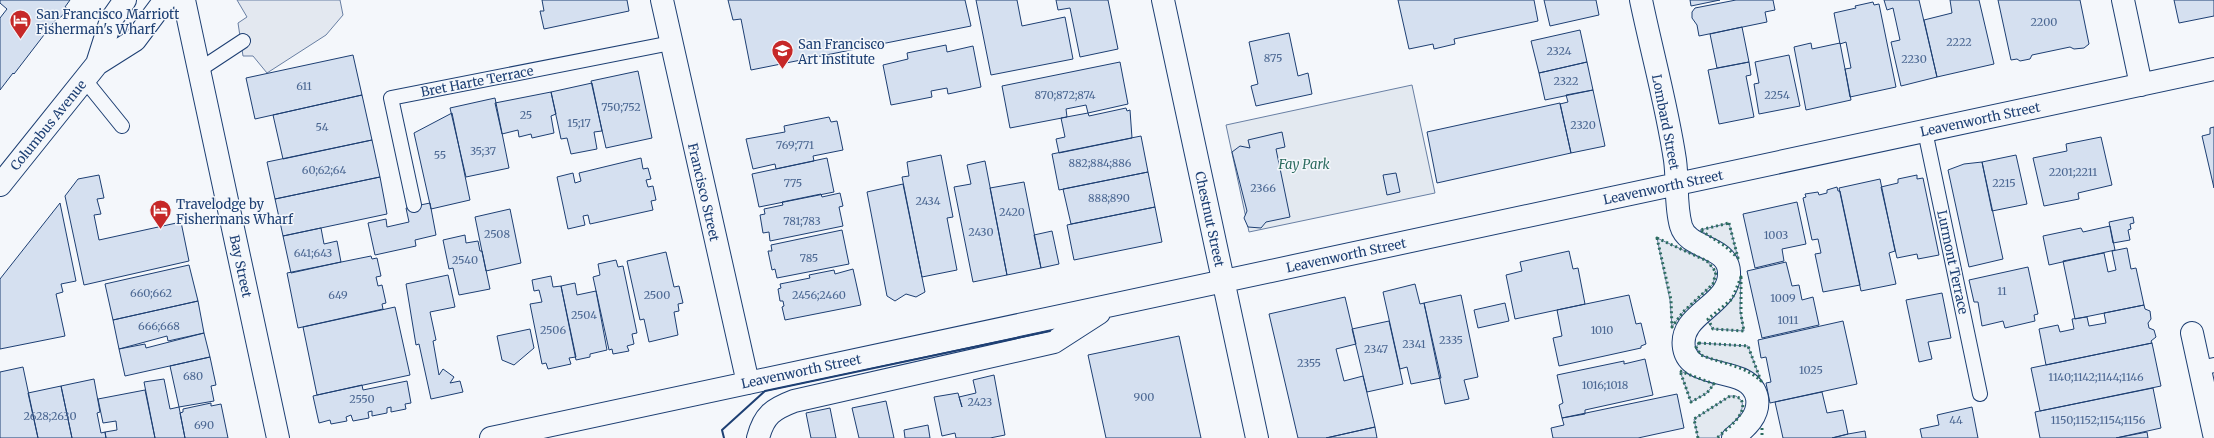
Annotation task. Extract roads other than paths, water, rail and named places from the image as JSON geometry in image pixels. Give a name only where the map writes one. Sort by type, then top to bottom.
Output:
[{"type":"street","name":"Columbus Avenue","points":[[91,72],[111,20],[125,0]]},
{"type":"street","name":"Columbus Avenue","points":[[0,185],[91,72],[135,40],[165,0]]},
{"type":"street","name":"Bay Street","points":[[184,0],[278,438]]},
{"type":"street","name":"Francisco Street","points":[[662,0],[748,383]]},
{"type":"street","name":"Chestnut Street","points":[[1163,0],[1257,438]]},
{"type":"street","name":"Lombard Street","points":[[1641,0],[1670,138],[1678,210],[1685,235],[1722,256],[1729,269],[1729,277],[1724,290],[1688,325],[1684,340],[1685,352],[1692,362],[1701,368],[1741,379],[1750,385],[1757,402],[1754,416],[1733,438]]},
{"type":"street","points":[[2123,0],[2141,85]]},
{"type":"street","name":"Leavenworth Street","points":[[491,438],[2214,69]]},
{"type":"street","name":"Leavenworth Street","points":[[758,438],[766,417],[782,406],[805,397],[1054,342],[1112,305]]},
{"type":"street","points":[[2192,333],[2207,366],[2214,434]]},
{"type":"lane","points":[[199,70],[243,41]]},
{"type":"lane","name":"Bret Harte Terrace","points":[[414,205],[391,98],[671,43]]},
{"type":"lane","points":[[91,72],[122,126]]},
{"type":"lane","name":"Lurmont Terrace","points":[[1925,131],[1980,394]]},
{"type":"place","name":"San Francisco Marriott Fisherman's Wharf","points":[[20,40]]},
{"type":"place","name":"San Francisco Art Institute","points":[[783,70]]},
{"type":"place","name":"Travelodge by Fishermans Wharf","points":[[161,230]]},
{"type":"park label","name":"Fay Park","points":[[1304,164]]}]
